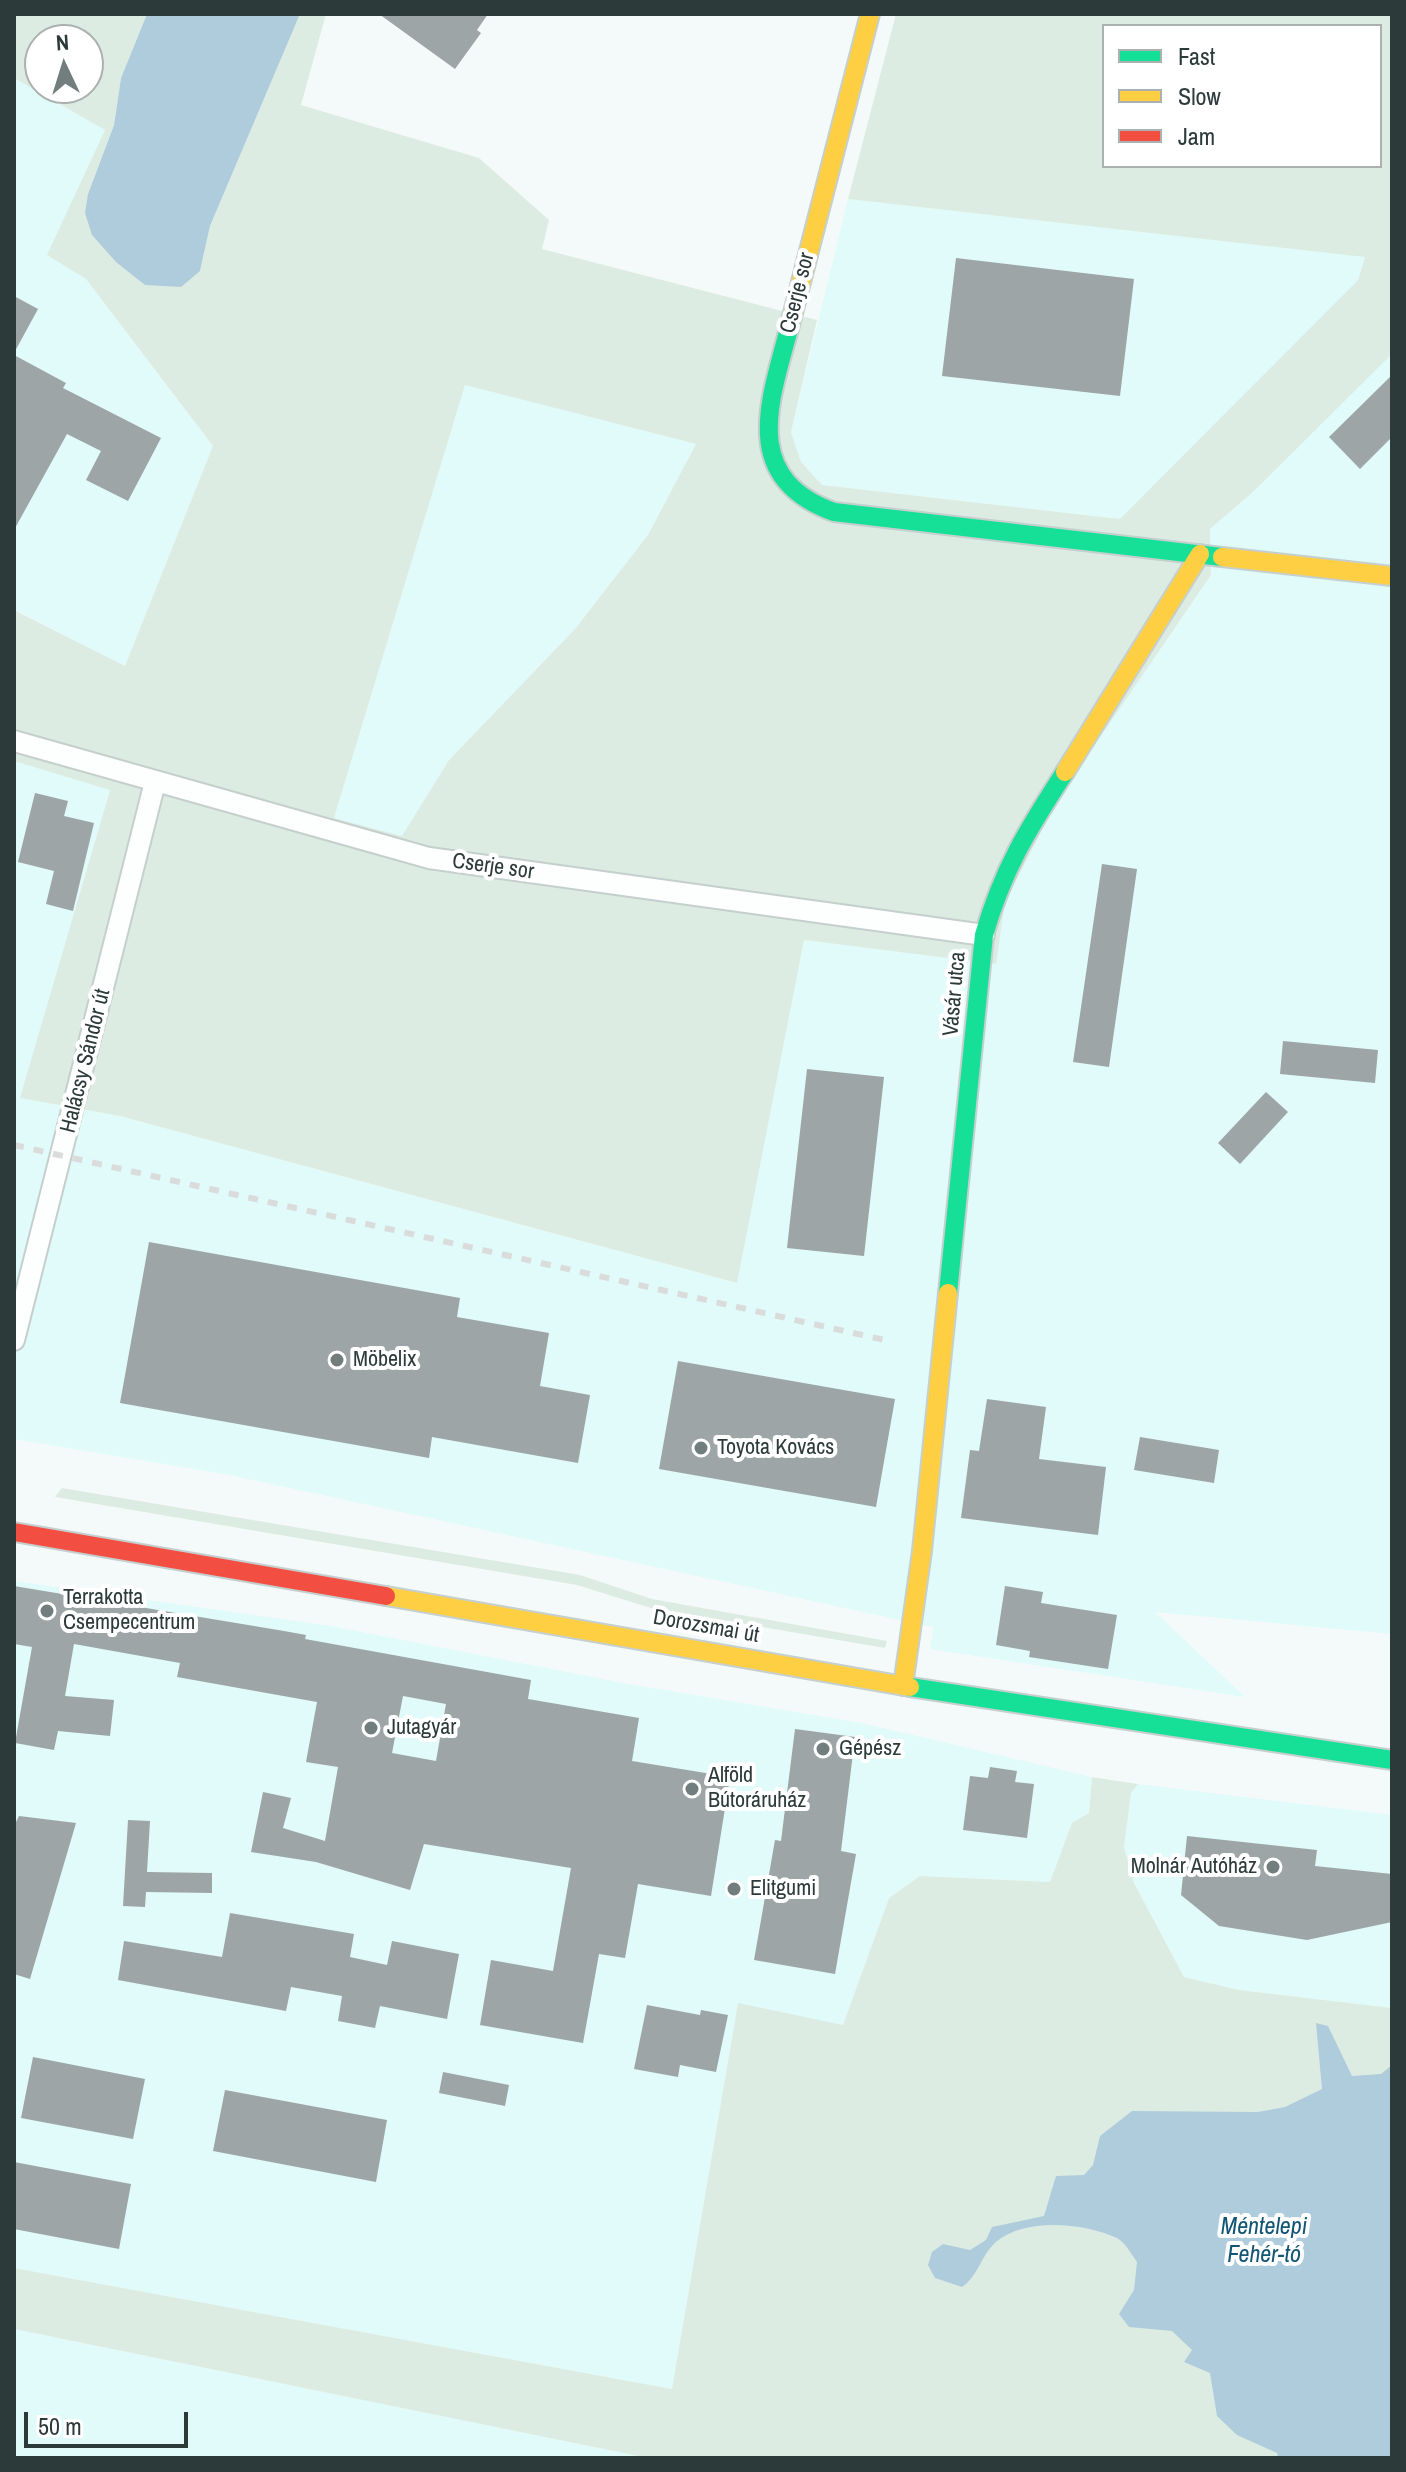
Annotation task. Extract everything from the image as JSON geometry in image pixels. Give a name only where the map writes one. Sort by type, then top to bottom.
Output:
[{"type":"street","name":"Cserje sor","points":[[870,14],[767,415],[767,445],[778,473],[796,494],[834,512],[1200,554]]},
{"type":"street","points":[[1200,554],[1392,576]]},
{"type":"street","name":"Vásár utca","points":[[903,1686],[926,1519],[984,935],[999,884],[1018,845],[1200,554]]},
{"type":"street","name":"Cserje sor","points":[[14,741],[429,858],[984,935]]},
{"type":"street","name":"Halácsy Sándor út","points":[[14,1340],[155,782]]},
{"type":"street","name":"Dorozsmai út","points":[[14,1532],[903,1686],[1392,1760]]},
{"type":"shaded area","points":[[14,14],[147,14],[121,78],[114,125],[88,194],[200,271],[210,226],[300,14],[326,14],[301,105],[479,158],[549,220],[542,249],[817,320],[791,432],[801,462],[822,485],[1120,519],[1358,280],[1365,257],[848,199],[896,14],[1392,14],[1392,354],[1254,491],[1210,529],[1211,575],[1058,799],[1005,902],[996,964],[804,940],[737,1283],[120,1116],[20,1098],[110,790],[14,761],[14,610],[125,666],[213,446],[86,279],[47,255],[105,130],[60,104],[104,104],[104,24],[24,24],[24,84],[14,78]],"holes":[[[465,385],[696,444],[648,535],[575,629],[449,760],[402,836],[334,818]]]},
{"type":"shaded area","points":[[14,78],[24,84],[24,104],[60,104],[105,130],[48,255],[86,279],[213,446],[125,666],[14,609]]},
{"type":"shaded area","points":[[848,199],[1365,256],[1358,280],[1121,519],[822,485],[801,462],[791,432]]},
{"type":"shaded area","points":[[1392,354],[1392,1634],[1155,1612],[1245,1697],[930,1649],[933,1627],[230,1475],[14,1439],[14,761],[110,789],[21,1098],[120,1116],[736,1283],[804,940],[996,963],[1005,902],[1058,799],[1211,575],[1210,529],[1254,491]]},
{"type":"shaded area","points":[[465,385],[696,444],[648,535],[575,629],[449,760],[402,837],[334,818]]},
{"type":"shaded area","points":[[62,1488],[580,1575],[652,1599],[887,1641],[885,1648],[651,1608],[577,1585],[55,1497]]},
{"type":"shaded area","points":[[14,1581],[331,1626],[623,1683],[866,1724],[1092,1777],[1089,1813],[1072,1823],[1050,1882],[920,1876],[889,1898],[843,2025],[738,2004],[672,2389],[14,2268]]},
{"type":"shaded area","points":[[1092,1777],[1138,1784],[1131,1793],[1124,1847],[1134,1883],[1184,1977],[1239,1990],[1392,2008],[1392,2458],[648,2458],[14,2329],[14,2268],[672,2389],[738,2003],[843,2025],[889,1898],[920,1876],[1050,1882],[1072,1823],[1089,1813]]},
{"type":"shaded area","points":[[1138,1784],[1392,1815],[1392,2008],[1239,1990],[1184,1977],[1134,1883],[1124,1847],[1131,1793]]},
{"type":"shaded area","points":[[14,2329],[648,2458],[14,2458]]},
{"type":"water","points":[[147,14],[300,14],[210,226],[200,271],[181,287],[145,285],[116,262],[92,235],[85,213],[88,194],[114,125],[121,78]]},
{"type":"water","name":"Méntelepi Fehér-tó","points":[[1316,2023],[1328,2026],[1352,2076],[1381,2074],[1392,2065],[1392,2458],[1278,2458],[1277,2453],[1237,2435],[1217,2416],[1210,2373],[1184,2362],[1192,2350],[1172,2331],[1129,2327],[1119,2314],[1134,2290],[1137,2262],[1117,2238],[1072,2226],[1022,2229],[996,2242],[962,2287],[935,2278],[928,2265],[932,2252],[943,2244],[970,2250],[986,2240],[992,2227],[1044,2216],[1056,2176],[1084,2175],[1093,2165],[1100,2136],[1132,2111],[1258,2112],[1285,2107],[1322,2089]]},
{"type":"building","points":[[379,14],[488,14],[477,30],[481,33],[455,69]]},
{"type":"building","points":[[956,258],[1134,279],[1120,396],[942,376]]},
{"type":"building","points":[[14,296],[38,309],[14,353]]},
{"type":"building","points":[[14,355],[66,383],[63,388],[161,438],[128,501],[86,480],[101,451],[67,434],[14,530]]},
{"type":"building","points":[[1392,375],[1392,437],[1360,469],[1329,437]]},
{"type":"building","points":[[35,793],[68,801],[64,816],[94,823],[73,911],[46,904],[54,871],[18,862]]},
{"type":"building","points":[[1102,864],[1137,869],[1109,1067],[1073,1062]]},
{"type":"building","points":[[1283,1041],[1378,1050],[1375,1083],[1280,1074]]},
{"type":"building","points":[[807,1069],[884,1077],[864,1256],[787,1248]]},
{"type":"building","points":[[1266,1092],[1288,1112],[1240,1164],[1218,1143]]},
{"type":"building","name":"Möbelix","points":[[149,1242],[460,1298],[457,1317],[549,1333],[540,1386],[590,1395],[578,1463],[432,1437],[429,1458],[120,1403]]},
{"type":"building","points":[[678,1361],[895,1399],[876,1507],[659,1469]]},
{"type":"building","points":[[987,1399],[1046,1407],[1039,1459],[1106,1467],[1098,1535],[961,1518],[970,1450],[979,1451]]},
{"type":"building","points":[[1140,1437],[1219,1450],[1214,1483],[1134,1470]]},
{"type":"building","points":[[14,1586],[306,1635],[305,1639],[531,1680],[528,1699],[639,1718],[632,1761],[730,1777],[711,1896],[638,1884],[625,1958],[599,1954],[583,2043],[480,2025],[491,1960],[553,1971],[571,1868],[424,1844],[410,1890],[316,1862],[251,1852],[263,1792],[291,1798],[283,1828],[325,1841],[338,1767],[306,1762],[317,1702],[177,1677],[180,1663],[74,1644],[65,1696],[114,1700],[110,1736],[58,1731],[54,1750],[15,1743],[32,1647],[14,1644]],"holes":[[[403,1696],[446,1704],[436,1761],[392,1753]]]},
{"type":"building","points":[[1005,1586],[1043,1592],[1041,1603],[1117,1615],[1108,1669],[1029,1657],[1030,1651],[996,1645]]},
{"type":"building","points":[[795,1729],[855,1737],[841,1851],[856,1854],[835,1974],[754,1960],[775,1840],[781,1841]]},
{"type":"building","points":[[990,1767],[1017,1771],[1015,1782],[1034,1784],[1027,1838],[963,1830],[970,1776],[988,1778]]},
{"type":"building","points":[[19,1816],[76,1823],[30,1979],[14,1974],[14,1826]]},
{"type":"building","points":[[128,1820],[150,1821],[147,1872],[212,1873],[212,1893],[146,1892],[145,1907],[123,1906]]},
{"type":"building","points":[[1187,1836],[1317,1850],[1315,1866],[1392,1874],[1392,1922],[1307,1940],[1219,1926],[1181,1895]]},
{"type":"building","points":[[230,1913],[354,1934],[350,1957],[387,1965],[392,1941],[459,1954],[447,2019],[380,2006],[375,2028],[338,2021],[342,1996],[291,1987],[286,2011],[118,1980],[124,1941],[222,1957]]},
{"type":"building","points":[[647,2005],[700,2015],[701,2010],[728,2015],[716,2072],[680,2065],[678,2077],[634,2069]]},
{"type":"building","points":[[33,2057],[145,2079],[133,2139],[21,2118]]},
{"type":"building","points":[[443,2072],[509,2085],[505,2106],[439,2093]]},
{"type":"building","points":[[225,2090],[387,2120],[376,2182],[213,2151]]},
{"type":"building","points":[[14,2162],[131,2184],[119,2249],[14,2229]]},
{"type":"railway","points":[[14,1145],[889,1341]]},
{"type":"traffic: fast","points":[[792,317],[771,403],[769,430],[772,455],[783,477],[803,496],[834,512],[1222,557]]},
{"type":"traffic: fast","points":[[948,1293],[984,935],[999,890],[1018,850],[1065,772]]},
{"type":"traffic: fast","points":[[910,1687],[1392,1760]]},
{"type":"traffic: slow","points":[[792,317],[870,14]]},
{"type":"traffic: slow","points":[[1065,772],[1200,554]]},
{"type":"traffic: slow","points":[[1222,557],[1392,576]]},
{"type":"traffic: slow","points":[[903,1686],[922,1551],[948,1293]]},
{"type":"traffic: slow","points":[[386,1596],[910,1687]]},
{"type":"traffic: jam","points":[[14,1532],[386,1596]]},
{"type":"place","name":"Möbelix","points":[[337,1360]]},
{"type":"place","name":"Toyota Kovács","points":[[701,1448]]},
{"type":"place","name":"Terrakotta Csempecentrum","points":[[47,1611]]},
{"type":"place","name":"Jutagyár","points":[[371,1728]]},
{"type":"place","name":"Gépész","points":[[823,1749]]},
{"type":"place","name":"Alföld Bútoráruház","points":[[692,1789]]},
{"type":"place","name":"Molnár Autóház","points":[[1273,1867]]},
{"type":"place","name":"Elitgumi","points":[[734,1889]]}]
